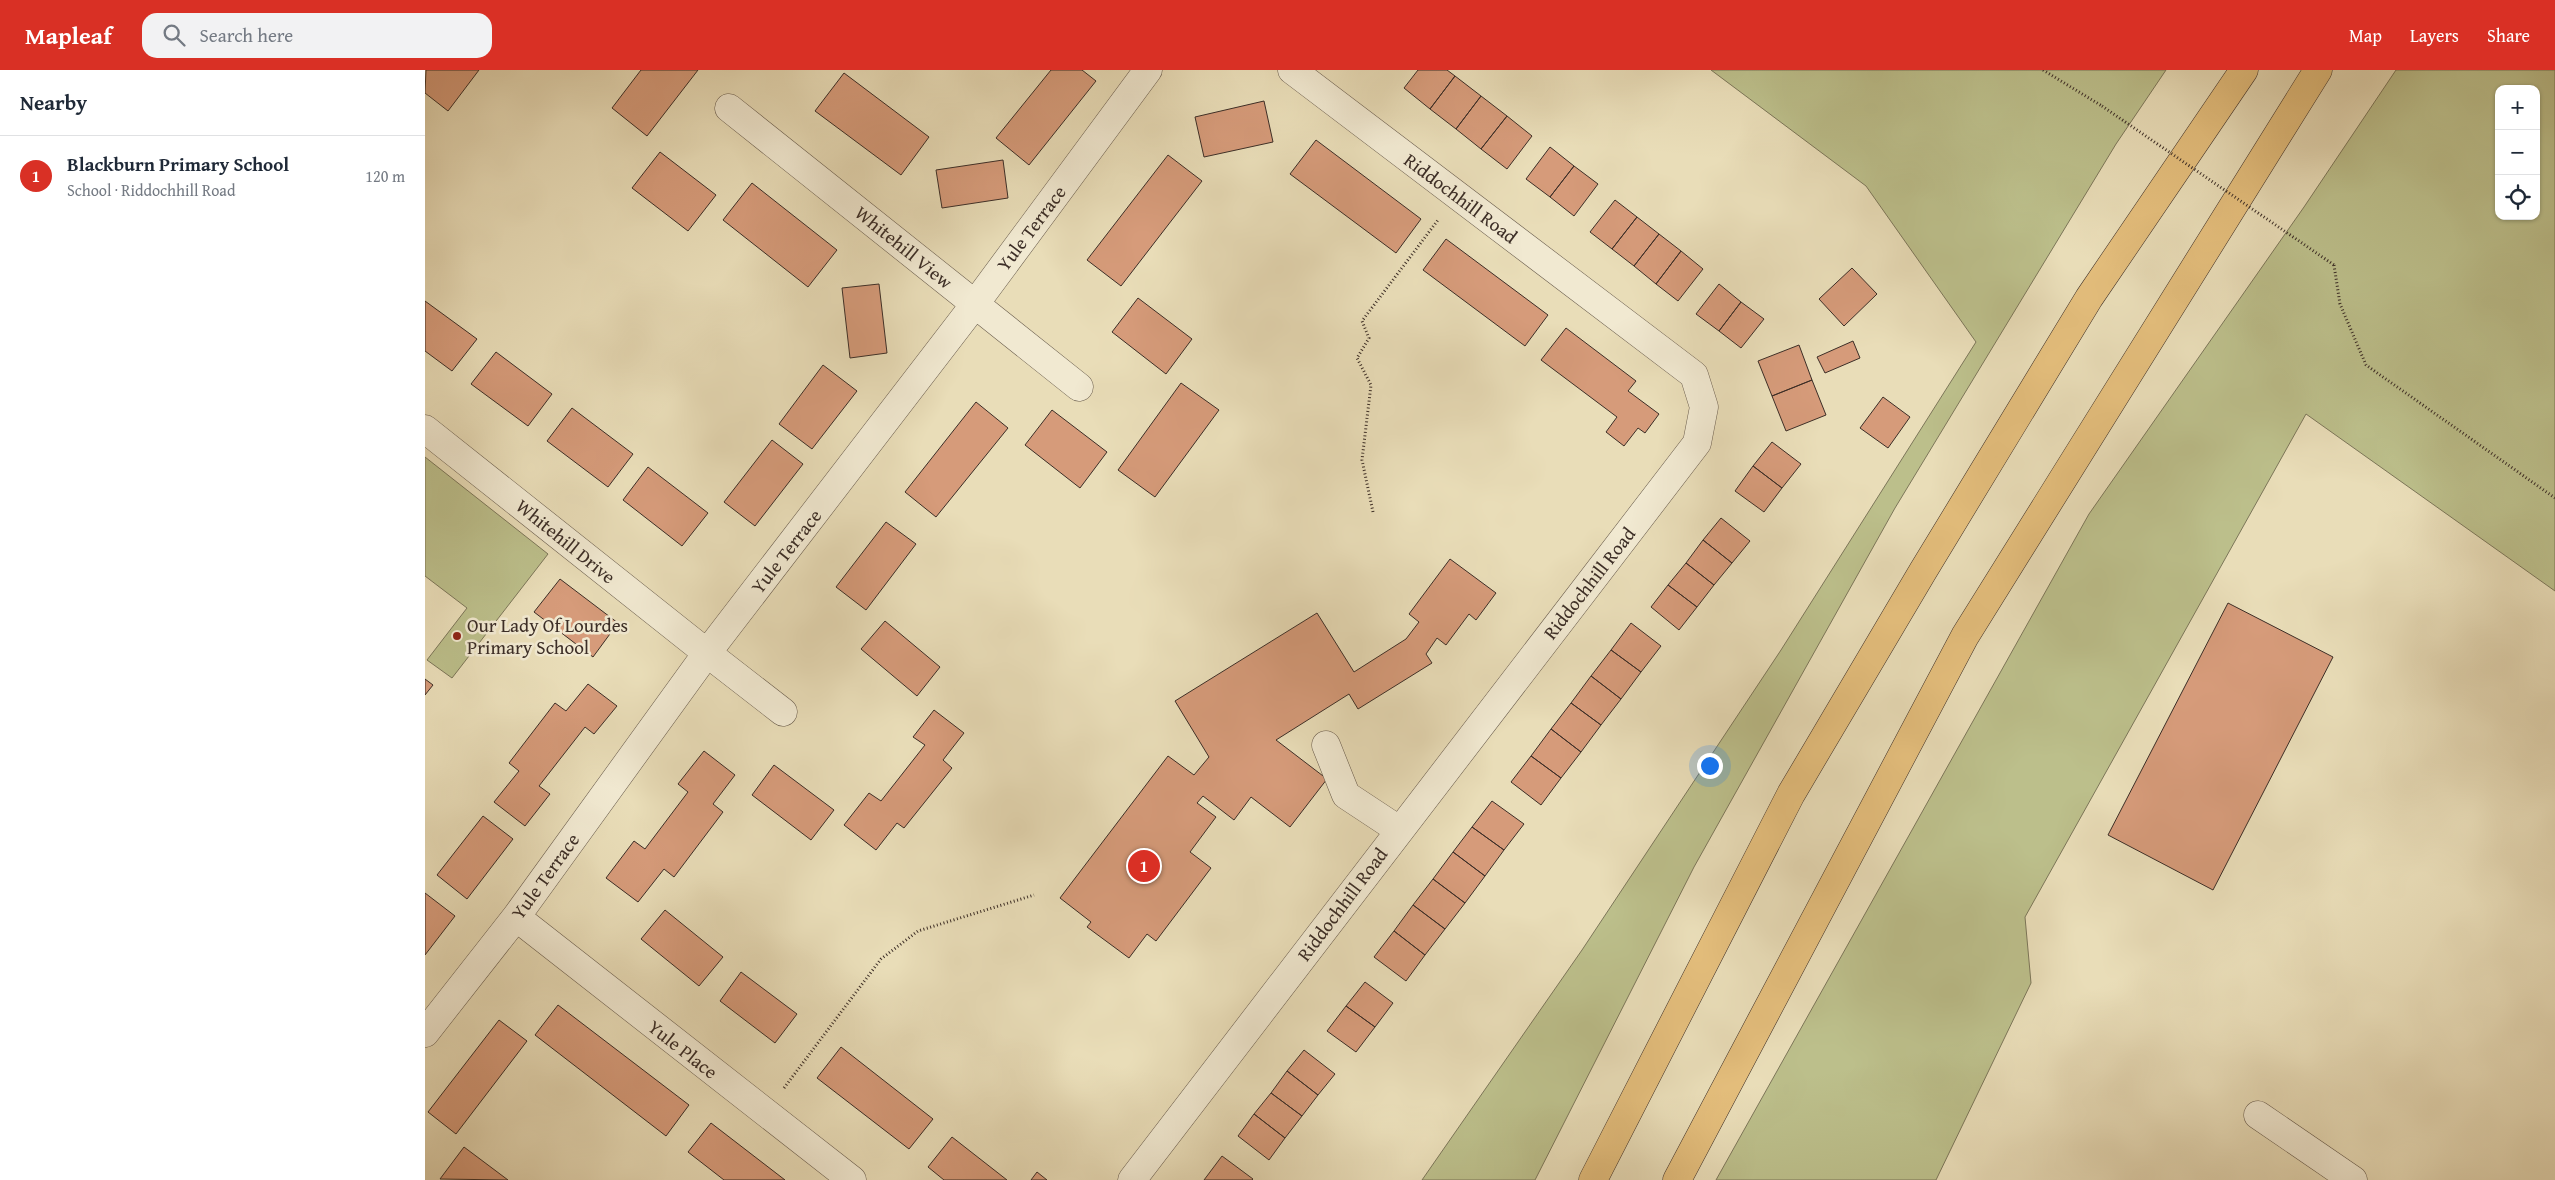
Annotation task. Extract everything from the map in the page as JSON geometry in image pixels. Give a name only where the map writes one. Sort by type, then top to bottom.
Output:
[{"type":"highway","points":[[1593,1180],[1796,786],[1928,562],[2089,298],[2243,70]]},
{"type":"highway","points":[[1677,1180],[1965,636],[2318,70]]},
{"type":"street","name":"Yule Terrace","points":[[425,1033],[516,916],[707,653],[975,304],[1148,70]]},
{"type":"street","name":"Riddochhill Road","points":[[1132,1180],[1697,443],[1704,407],[1694,375],[1292,70]]},
{"type":"street","name":"Whitehill View","points":[[729,108],[1079,387]]},
{"type":"street","name":"Whitehill Drive","points":[[425,429],[783,712]]},
{"type":"street","points":[[1325,745],[1346,795],[1399,830]]},
{"type":"street","name":"Yule Place","points":[[516,916],[765,1114],[852,1180]]},
{"type":"street","points":[[2258,1115],[2353,1180]]},
{"type":"path","points":[[2043,70],[2102,106],[2334,265],[2340,304],[2366,365],[2555,498]]},
{"type":"path","points":[[1373,512],[1362,460],[1371,385],[1357,358],[1369,338],[1362,322],[1456,195]]},
{"type":"path","points":[[765,1114],[881,959],[917,931],[1034,895]]},
{"type":"green space","points":[[1711,70],[2166,70],[2116,144],[1895,508],[1694,867],[1535,1180],[1422,1180],[1582,950],[1781,650],[1976,342],[1866,186]]},
{"type":"green space","points":[[2396,70],[2555,70],[2555,591],[2306,414],[2025,917],[2031,983],[1936,1180],[1716,1180],[2089,514],[2304,207]]},
{"type":"green space","name":"Our Lady Of Lourdes Primary School","points":[[425,457],[548,554],[452,678],[427,660],[467,608],[425,576]]},
{"type":"building","points":[[426,70],[479,70],[448,111],[425,93]]},
{"type":"building","points":[[641,70],[698,70],[647,136],[612,108]]},
{"type":"building","points":[[1051,70],[1082,70],[1096,81],[1029,165],[996,138]]},
{"type":"building","points":[[1418,70],[1447,70],[1455,76],[1430,109],[1404,88]]},
{"type":"building","points":[[844,73],[929,137],[901,175],[815,111]]},
{"type":"building","points":[[1455,76],[1481,96],[1456,129],[1430,109]]},
{"type":"building","points":[[1481,96],[1507,116],[1481,149],[1456,129]]},
{"type":"building","points":[[1264,101],[1273,142],[1204,157],[1195,117]]},
{"type":"building","points":[[1507,116],[1532,136],[1507,169],[1481,149]]},
{"type":"building","points":[[1316,140],[1421,219],[1396,253],[1290,174]]},
{"type":"building","points":[[1550,147],[1574,166],[1550,197],[1526,179]]},
{"type":"building","points":[[660,152],[716,195],[688,231],[632,188]]},
{"type":"building","points":[[1168,155],[1202,181],[1121,286],[1087,260]]},
{"type":"building","points":[[1003,160],[1008,198],[942,208],[936,170]]},
{"type":"building","points":[[1574,166],[1598,184],[1574,216],[1550,197]]},
{"type":"building","points":[[752,183],[837,250],[808,287],[723,220]]},
{"type":"building","points":[[1615,200],[1637,217],[1612,249],[1590,232]]},
{"type":"building","points":[[1637,217],[1659,234],[1634,266],[1612,249]]},
{"type":"building","points":[[1659,234],[1681,251],[1656,284],[1634,266]]},
{"type":"building","points":[[1446,239],[1548,315],[1525,346],[1423,270]]},
{"type":"building","points":[[1681,251],[1703,269],[1678,301],[1656,284]]},
{"type":"building","points":[[1852,268],[1877,294],[1844,326],[1819,299]]},
{"type":"building","points":[[879,284],[887,353],[850,358],[842,288]]},
{"type":"building","points":[[1719,284],[1741,302],[1719,331],[1696,314]]},
{"type":"building","points":[[1138,298],[1192,339],[1166,374],[1112,332]]},
{"type":"building","points":[[425,301],[477,339],[452,371],[425,351]]},
{"type":"building","points":[[1741,302],[1764,319],[1741,348],[1719,331]]},
{"type":"building","points":[[1566,328],[1636,381],[1628,391],[1659,414],[1645,433],[1638,428],[1624,446],[1606,432],[1617,417],[1541,360]]},
{"type":"building","points":[[1853,341],[1860,358],[1825,373],[1817,357]]},
{"type":"building","points":[[1799,345],[1812,380],[1772,396],[1758,361]]},
{"type":"building","points":[[496,352],[552,394],[528,426],[471,384]]},
{"type":"building","points":[[823,365],[857,391],[812,449],[779,424]]},
{"type":"building","points":[[1812,380],[1826,415],[1786,431],[1772,396]]},
{"type":"building","points":[[1181,383],[1219,410],[1155,497],[1118,470]]},
{"type":"building","points":[[1883,397],[1910,417],[1888,448],[1860,428]]},
{"type":"building","points":[[976,402],[1008,428],[936,517],[905,492]]},
{"type":"building","points":[[572,408],[633,454],[608,487],[547,441]]},
{"type":"building","points":[[1052,410],[1107,452],[1080,488],[1025,445]]},
{"type":"building","points":[[772,440],[803,464],[755,526],[724,502]]},
{"type":"building","points":[[1772,442],[1801,464],[1782,488],[1753,466]]},
{"type":"building","points":[[1753,466],[1782,488],[1764,512],[1735,491]]},
{"type":"building","points":[[648,467],[708,513],[682,546],[623,500]]},
{"type":"building","points":[[1721,518],[1750,541],[1732,563],[1703,540]]},
{"type":"building","points":[[886,522],[916,544],[866,610],[836,587]]},
{"type":"building","points":[[1703,540],[1732,563],[1714,585],[1686,563]]},
{"type":"building","points":[[1450,559],[1496,593],[1476,620],[1469,614],[1446,645],[1437,638],[1426,654],[1432,663],[1358,709],[1349,694],[1276,740],[1327,779],[1290,827],[1251,797],[1234,820],[1203,796],[1197,803],[1216,817],[1190,852],[1211,868],[1156,941],[1147,934],[1129,958],[1087,927],[1091,922],[1060,898],[1168,756],[1194,775],[1209,757],[1175,701],[1317,613],[1354,672],[1406,639],[1419,622],[1409,614]]},
{"type":"building","points":[[1686,563],[1714,585],[1697,607],[1668,585]]},
{"type":"building","points":[[560,579],[618,623],[593,657],[534,612]]},
{"type":"building","points":[[1668,585],[1697,607],[1679,630],[1651,607]]},
{"type":"building","points":[[2228,603],[2333,657],[2213,890],[2108,835]]},
{"type":"building","points":[[885,621],[940,667],[917,696],[861,649]]},
{"type":"building","points":[[1631,623],[1661,646],[1641,672],[1611,650]]},
{"type":"building","points":[[1611,650],[1641,672],[1621,699],[1591,676]]},
{"type":"building","points":[[1591,676],[1621,699],[1601,725],[1571,703]]},
{"type":"building","points":[[425,679],[433,685],[425,695]]},
{"type":"building","points":[[588,684],[617,706],[594,734],[585,727],[539,786],[550,794],[525,826],[494,802],[519,771],[509,763],[555,703],[566,711]]},
{"type":"building","points":[[1571,703],[1601,725],[1581,752],[1551,729]]},
{"type":"building","points":[[934,710],[964,733],[943,760],[952,768],[904,828],[897,823],[876,850],[844,825],[869,793],[881,801],[925,745],[913,737]]},
{"type":"building","points":[[1551,729],[1581,752],[1561,778],[1531,756]]},
{"type":"building","points":[[704,751],[735,775],[713,804],[723,812],[674,877],[664,869],[638,902],[606,878],[634,841],[645,849],[688,792],[678,784]]},
{"type":"building","points":[[1531,756],[1561,778],[1541,805],[1511,782]]},
{"type":"building","points":[[774,765],[834,810],[811,840],[752,795]]},
{"type":"building","points":[[1492,801],[1524,824],[1504,850],[1472,827]]},
{"type":"building","points":[[483,816],[513,839],[467,899],[437,875]]},
{"type":"building","points":[[1472,827],[1504,850],[1485,876],[1453,852]]},
{"type":"building","points":[[1453,852],[1485,876],[1465,903],[1433,879]]},
{"type":"building","points":[[1433,879],[1465,903],[1445,929],[1413,905]]},
{"type":"building","points":[[425,893],[455,916],[425,955]]},
{"type":"building","points":[[1413,905],[1445,929],[1425,955],[1394,931]]},
{"type":"building","points":[[665,910],[723,957],[699,986],[641,939]]},
{"type":"building","points":[[1394,931],[1425,955],[1406,981],[1374,957]]},
{"type":"building","points":[[741,972],[797,1014],[775,1043],[720,1001]]},
{"type":"building","points":[[1365,982],[1393,1003],[1375,1027],[1346,1006]]},
{"type":"building","points":[[558,1005],[689,1105],[666,1136],[535,1035]]},
{"type":"building","points":[[1346,1006],[1375,1027],[1356,1052],[1327,1031]]},
{"type":"building","points":[[499,1020],[527,1041],[456,1134],[428,1112]]},
{"type":"building","points":[[841,1047],[933,1119],[909,1149],[817,1078]]},
{"type":"building","points":[[1304,1050],[1335,1074],[1318,1095],[1287,1071]]},
{"type":"building","points":[[1287,1071],[1318,1095],[1302,1116],[1271,1093]]},
{"type":"building","points":[[1271,1093],[1302,1116],[1285,1138],[1254,1114]]},
{"type":"building","points":[[1254,1114],[1285,1138],[1269,1160],[1238,1136]]},
{"type":"building","points":[[711,1123],[785,1180],[724,1180],[688,1152]]},
{"type":"building","points":[[952,1137],[1007,1180],[944,1180],[928,1167]]},
{"type":"building","points":[[464,1147],[508,1180],[440,1179]]},
{"type":"building","points":[[1222,1156],[1253,1179],[1204,1180]]},
{"type":"building","points":[[1037,1172],[1047,1180],[1031,1180]]},
{"type":"place","name":"Our Lady Of Lourdes Primary School","points":[[457,636]]},
{"type":"place","name":"Blackburn Primary School","points":[[1144,866]]}]
